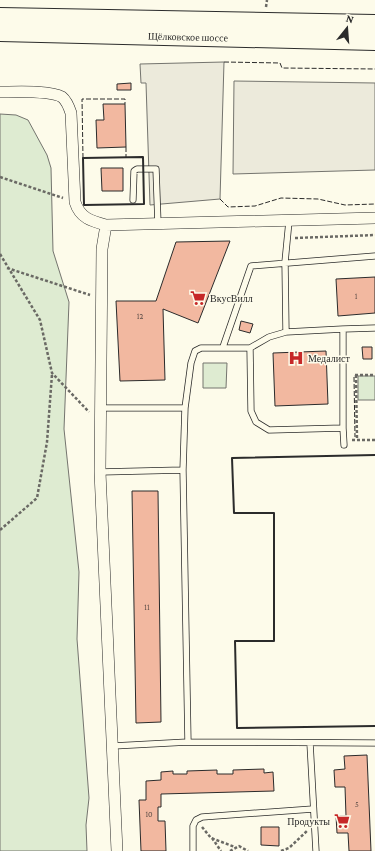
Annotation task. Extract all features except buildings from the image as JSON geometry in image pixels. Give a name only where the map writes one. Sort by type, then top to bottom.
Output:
[{"type":"main road","name":"Щёлковское шоссе","points":[[0,18],[375,24]]},
{"type":"main road","name":"Щёлковское шоссе","points":[[0,32],[375,42]]},
{"type":"street","points":[[0,92],[48,94],[61,97],[67,102],[71,113],[75,202],[87,219],[106,225],[375,218]]},
{"type":"street","points":[[106,225],[102,249],[95,411],[100,472],[117,851]]},
{"type":"lane","points":[[133,200],[134,171],[137,169],[156,168],[158,224]]},
{"type":"lane","points":[[286,332],[285,262],[289,221]]},
{"type":"lane","points":[[223,348],[251,266],[285,262],[375,256]]},
{"type":"lane","points":[[188,742],[183,470],[186,408],[191,363],[195,351],[201,348],[250,348],[269,337],[286,332],[375,328]]},
{"type":"lane","points":[[343,329],[344,443]]},
{"type":"lane","points":[[250,348],[251,411],[256,422],[269,430],[343,428]]},
{"type":"lane","points":[[95,411],[186,408]]},
{"type":"lane","points":[[100,472],[183,470]]},
{"type":"lane","points":[[113,746],[188,742],[375,743]]},
{"type":"lane","points":[[310,743],[316,851]]},
{"type":"lane","points":[[193,851],[193,826],[196,820],[202,817],[313,809]]},
{"type":"path","points":[[0,177],[75,202]]},
{"type":"path","points":[[0,254],[7,268],[40,320],[52,373],[47,442],[37,498],[0,530]]},
{"type":"path","points":[[7,268],[90,295]]},
{"type":"path","points":[[52,373],[95,411]]},
{"type":"path","points":[[343,375],[375,374]]},
{"type":"path","points":[[356,375],[357,440]]},
{"type":"path","points":[[344,443],[357,440],[375,440]]},
{"type":"path","points":[[196,820],[221,851]]},
{"type":"path","points":[[281,851],[288,850],[314,825]]},
{"type":"path","points":[[212,838],[235,847],[239,846],[252,851]]},
{"type":"path","points":[[230,851],[235,847]]},
{"type":"green space","points":[[0,114],[16,115],[28,120],[47,155],[51,168],[53,251],[69,302],[64,429],[79,572],[77,639],[89,798],[86,825],[87,851],[0,851]]},
{"type":"green space","points":[[203,363],[227,363],[226,388],[203,388]]},
{"type":"green space","points":[[358,376],[375,376],[375,400],[358,400]]},
{"type":"shaded area","points":[[224,62],[220,199],[150,205],[146,83],[141,83],[140,64]]},
{"type":"shaded area","points":[[234,81],[375,83],[375,170],[233,174]]},
{"type":"fence","points":[[224,62],[280,63],[282,68],[375,69]]},
{"type":"fence","points":[[83,158],[82,99],[125,99],[125,104]]},
{"type":"fence","points":[[126,147],[126,157]]},
{"type":"fence","points":[[220,199],[228,207],[255,206],[281,198],[318,199],[345,205],[375,204]]},
{"type":"fence","points":[[354,377],[355,437]]},
{"type":"wall","points":[[143,157],[144,204],[84,205],[83,158],[143,157]]},
{"type":"wall","points":[[375,455],[232,458],[234,513],[274,513],[274,641],[235,641],[237,728],[375,726]]},
{"type":"place","name":"ВкусВилл","points":[[198,298]]},
{"type":"place","name":"Медалист","points":[[296,358]]},
{"type":"place","name":"Продукты","points":[[342,821]]}]
